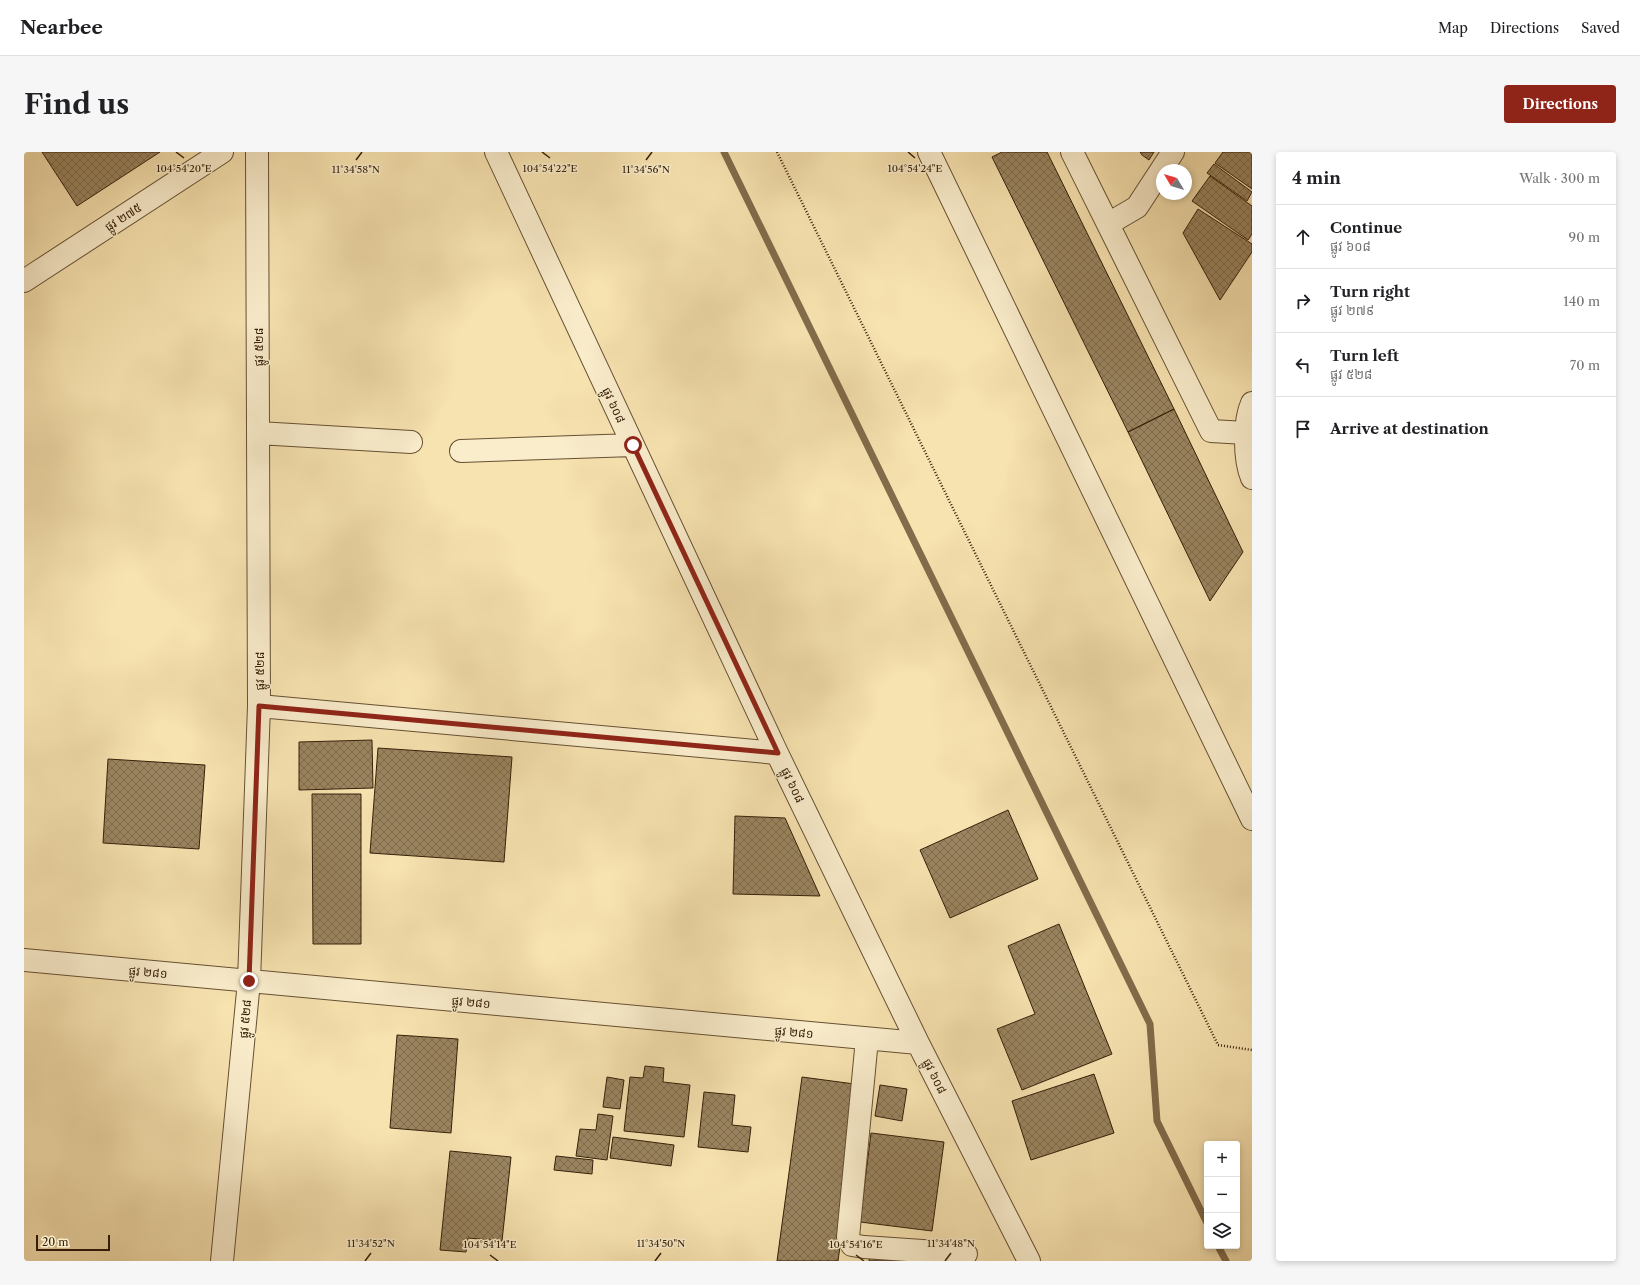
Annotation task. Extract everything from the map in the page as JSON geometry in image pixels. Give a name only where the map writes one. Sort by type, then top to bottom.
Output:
[{"type":"street","name":"ផ្លូវ ២៧៥","points":[[24,281],[222,152]]},
{"type":"street","name":"ផ្លូវ ៥២៨","points":[[222,1261],[249,981],[259,706],[257,152]]},
{"type":"street","name":"ផ្លូវ ៦០៨","points":[[496,152],[778,753],[918,1043],[1030,1261]]},
{"type":"street","points":[[929,152],[1252,819]]},
{"type":"street","points":[[1072,152],[1211,431],[1246,433]]},
{"type":"street","points":[[1108,224],[1137,207],[1173,152]]},
{"type":"street","points":[[1252,403],[1249,410],[1246,433],[1249,470],[1252,478]]},
{"type":"street","points":[[258,432],[411,442]]},
{"type":"street","points":[[461,451],[633,445]]},
{"type":"street","points":[[259,706],[778,753]]},
{"type":"street","name":"ផ្លូវ ២៨១","points":[[24,960],[918,1043]]},
{"type":"street","points":[[867,1039],[848,1237],[852,1245],[864,1247],[966,1254]]},
{"type":"path","points":[[777,152],[1218,1046],[1252,1050]]},
{"type":"building","points":[[42,152],[160,152],[77,206]]},
{"type":"building","points":[[1002,152],[1047,152],[1174,409],[1128,432],[992,157]]},
{"type":"building","points":[[1140,152],[1154,152],[1149,160]]},
{"type":"building","points":[[1223,152],[1252,152],[1252,189],[1215,163]]},
{"type":"building","points":[[1214,164],[1252,192],[1247,201],[1207,173]]},
{"type":"building","points":[[1210,176],[1252,206],[1252,234],[1248,240],[1192,201]]},
{"type":"building","points":[[1198,209],[1252,244],[1252,252],[1220,300],[1183,233]]},
{"type":"building","points":[[1174,409],[1243,552],[1210,601],[1128,432]]},
{"type":"building","points":[[372,740],[373,788],[299,790],[299,742]]},
{"type":"building","points":[[378,748],[512,757],[504,862],[370,853]]},
{"type":"building","points":[[108,759],[205,765],[199,849],[103,843]]},
{"type":"building","points":[[312,794],[361,794],[361,944],[313,944]]},
{"type":"building","points":[[1008,810],[1038,879],[950,918],[920,850]]},
{"type":"building","points":[[735,816],[785,818],[820,896],[733,894]]},
{"type":"building","points":[[1059,924],[1112,1054],[1022,1090],[997,1029],[1035,1014],[1008,946]]},
{"type":"building","points":[[397,1035],[458,1039],[451,1133],[390,1128]]},
{"type":"building","points":[[645,1066],[664,1068],[663,1082],[690,1085],[684,1137],[624,1131],[630,1077],[643,1078]]},
{"type":"building","points":[[1094,1074],[1114,1133],[1031,1160],[1012,1101]]},
{"type":"building","points":[[607,1077],[624,1080],[620,1109],[603,1107]]},
{"type":"building","points":[[802,1077],[862,1085],[838,1261],[777,1261]]},
{"type":"building","points":[[880,1085],[907,1089],[902,1121],[875,1116]]},
{"type":"building","points":[[704,1092],[735,1095],[732,1125],[751,1127],[748,1152],[698,1147]]},
{"type":"building","points":[[598,1114],[613,1116],[607,1160],[576,1156],[580,1129],[596,1130]]},
{"type":"building","points":[[871,1133],[944,1142],[932,1231],[860,1222]]},
{"type":"building","points":[[613,1137],[674,1145],[671,1166],[610,1158]]},
{"type":"building","points":[[450,1151],[511,1157],[502,1241],[468,1238],[466,1252],[440,1250]]},
{"type":"building","points":[[556,1156],[593,1160],[592,1174],[554,1170]]},
{"type":"building","points":[[870,1252],[930,1261],[869,1261]]},
{"type":"waterway","points":[[724,152],[1150,1024],[1157,1121],[1204,1217]]},
{"type":"waterway","points":[[1220,1249],[1226,1261]]},
{"type":"route","points":[[249,981],[259,706],[778,753],[633,445]]}]
